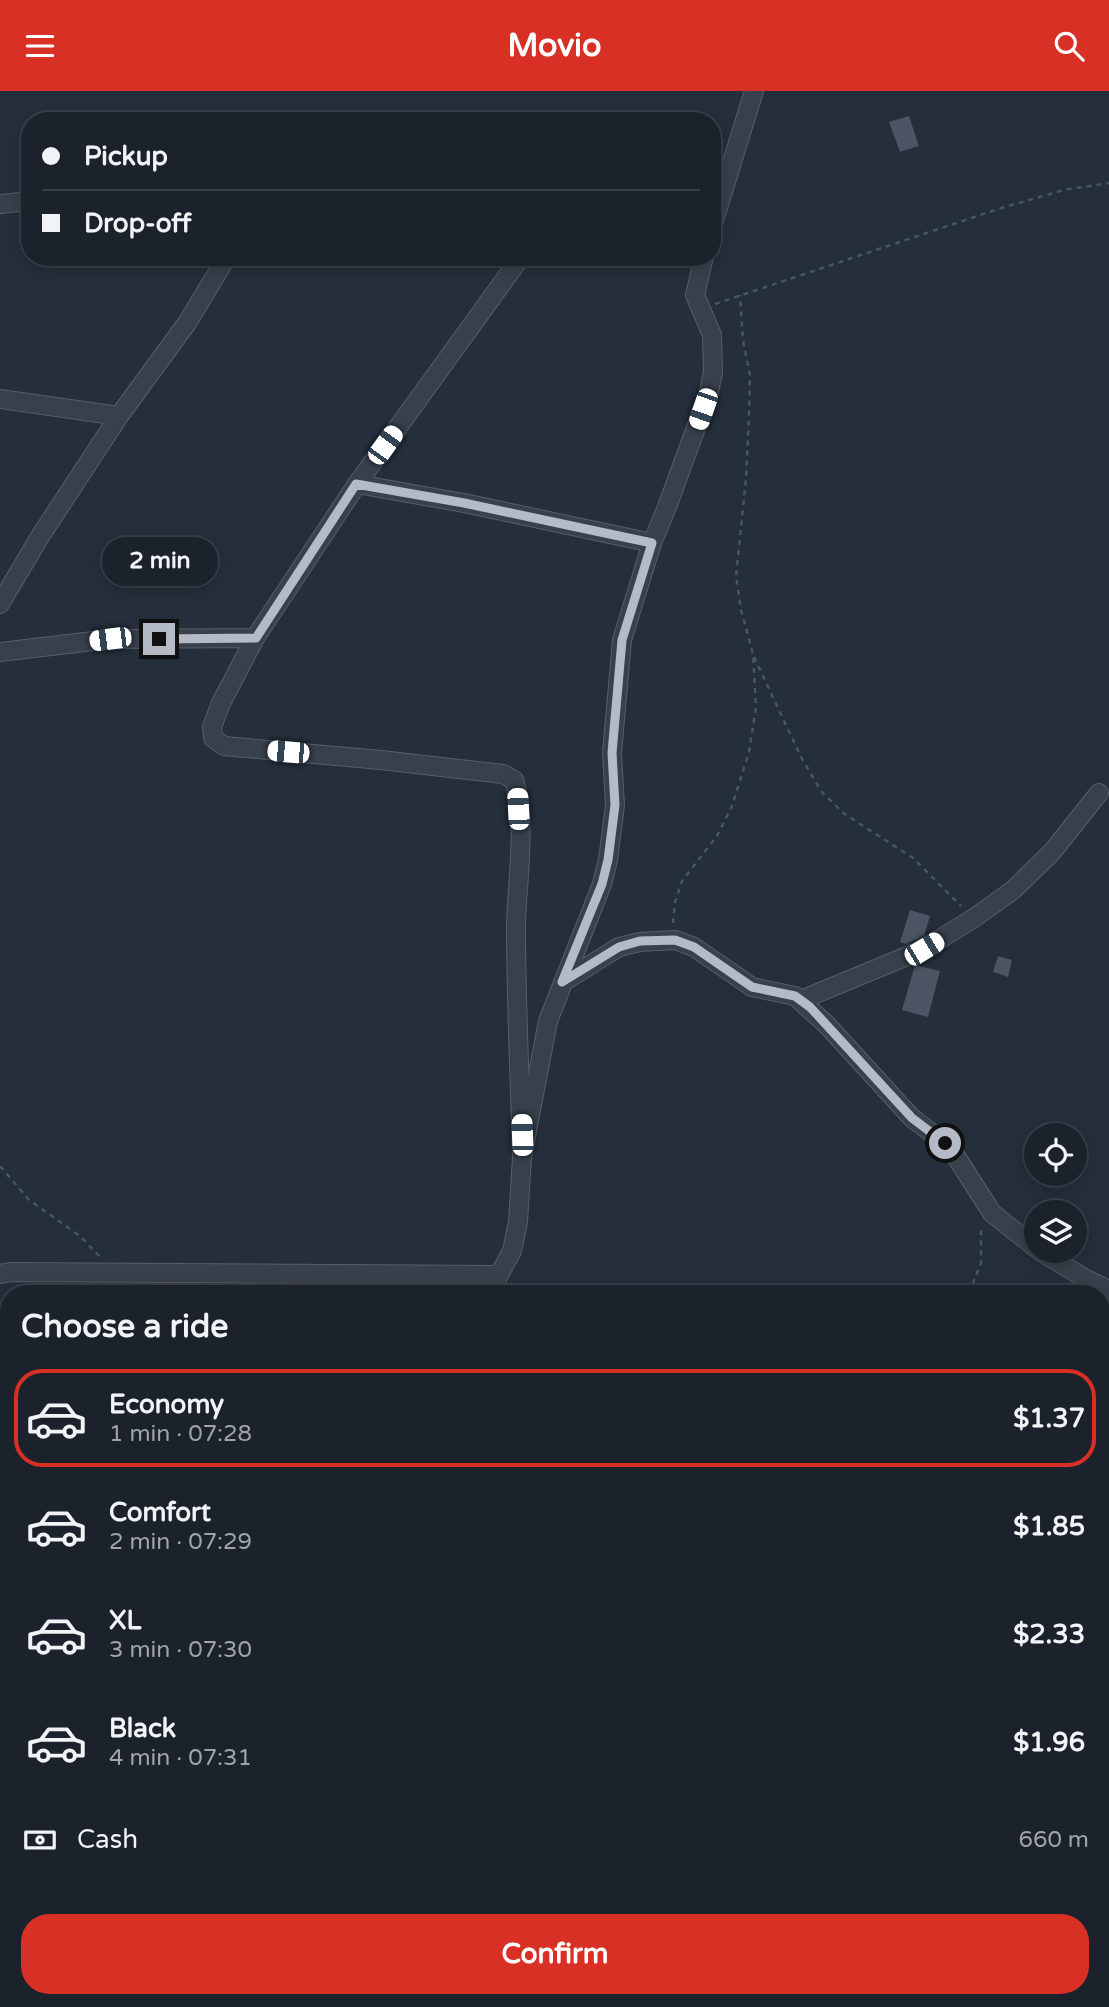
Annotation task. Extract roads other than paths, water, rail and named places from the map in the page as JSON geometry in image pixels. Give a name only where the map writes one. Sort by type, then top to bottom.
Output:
[{"type":"street","points":[[721,198],[754,91]]},
{"type":"street","points":[[0,204],[21,202]]},
{"type":"street","points":[[0,604],[119,415],[187,323],[222,266]]},
{"type":"street","points":[[493,1285],[512,1251],[518,1222],[522,1157],[516,925],[520,847],[517,790],[514,781],[503,773],[224,746],[213,738],[212,727],[221,703],[256,638],[356,484],[514,266]]},
{"type":"street","points":[[522,1157],[548,1021],[602,884],[608,860],[615,805],[612,753],[622,640],[652,543],[709,392],[713,372],[712,335],[697,305],[696,289],[702,266]]},
{"type":"street","points":[[0,399],[119,415]]},
{"type":"street","points":[[356,484],[464,503],[652,543]]},
{"type":"street","points":[[0,652],[110,639],[256,638]]},
{"type":"street","points":[[801,1000],[924,949],[974,918],[1013,890],[1052,852],[1099,793]]},
{"type":"street","points":[[562,982],[619,947],[640,941],[675,940],[694,947],[752,987],[780,992],[801,1000],[912,1118],[945,1143],[992,1213],[1024,1239]]},
{"type":"street","points":[[1060,1263],[1099,1285]]},
{"type":"street","points":[[0,1274],[112,1272],[499,1275]]}]
